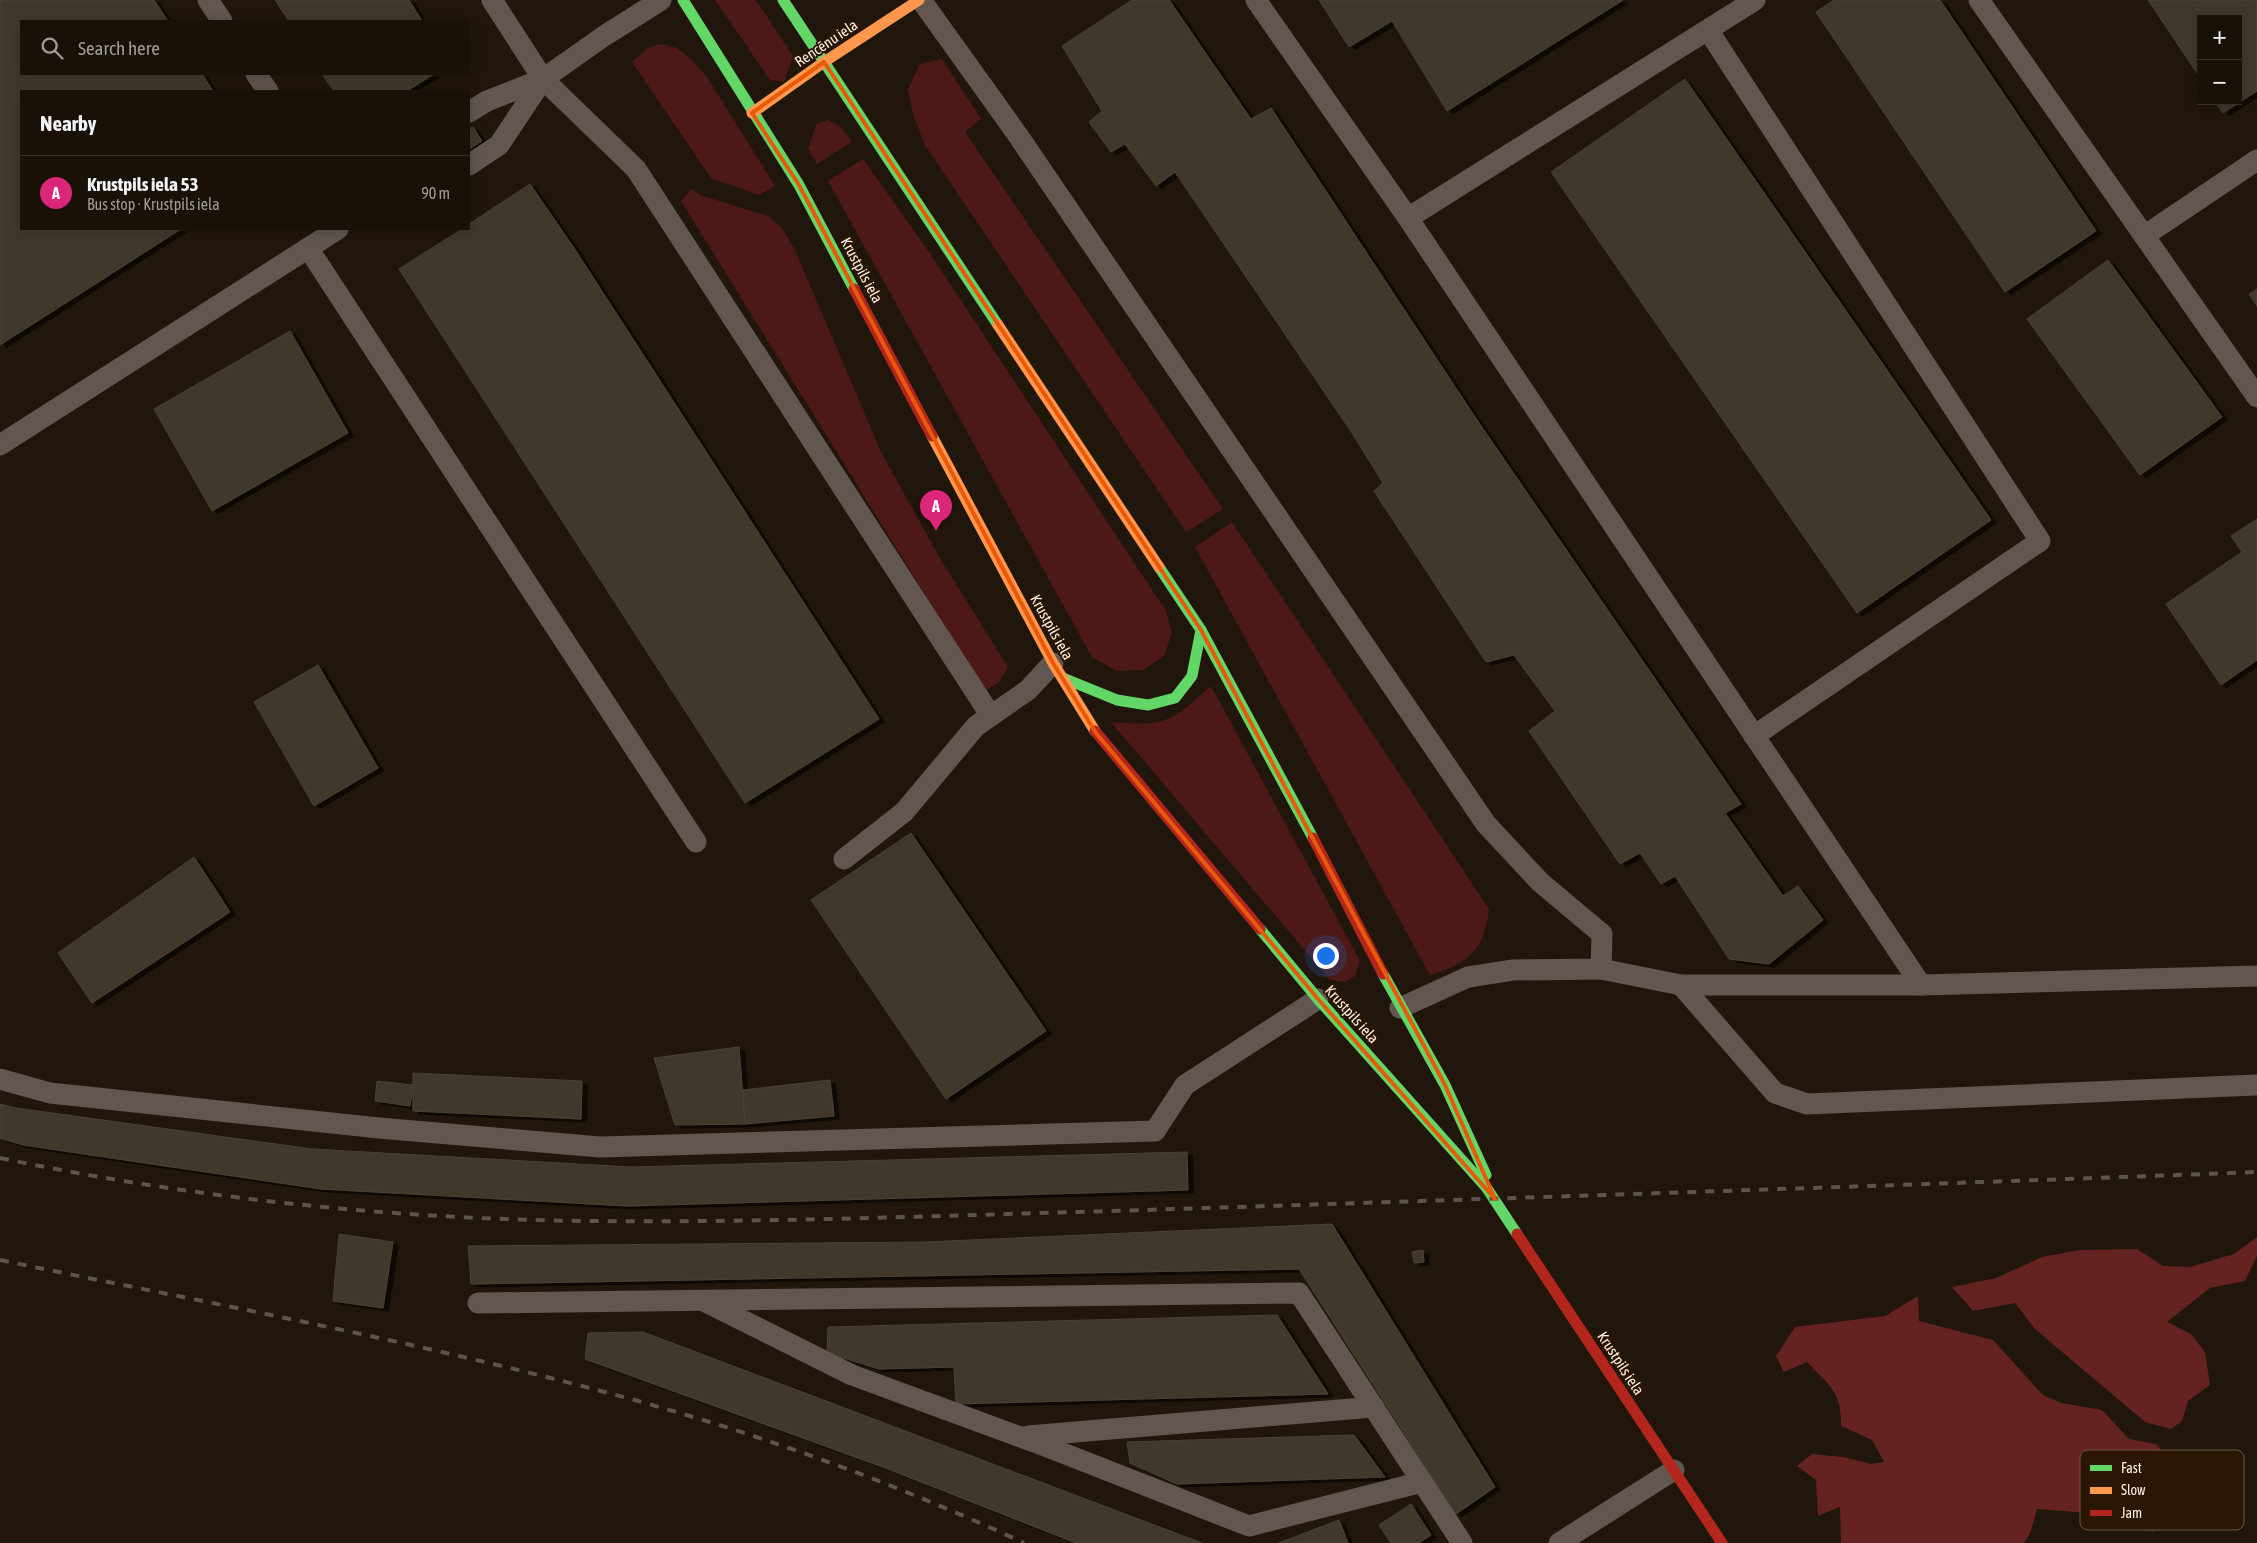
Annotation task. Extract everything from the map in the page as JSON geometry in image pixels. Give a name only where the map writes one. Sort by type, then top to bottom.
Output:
[{"type":"main road","name":"Krustpils iela","points":[[683,0],[752,113],[799,185],[1058,670],[1096,733],[1318,999],[1495,1199],[1722,1543]]},
{"type":"main road","name":"Krustpils iela","points":[[783,0],[1201,630],[1310,832],[1400,1008],[1445,1085],[1491,1186],[1495,1199]]},
{"type":"main road","name":"Rencēnu iela","points":[[752,113],[824,62],[920,0]]},
{"type":"main road","points":[[1058,670],[1117,700],[1148,705],[1175,698],[1192,676],[1201,630]]},
{"type":"lane","points":[[208,0],[221,20]]},
{"type":"lane","points":[[492,0],[543,79],[636,169],[991,716]]},
{"type":"lane","points":[[470,111],[487,101],[543,79],[604,36],[661,0]]},
{"type":"lane","points":[[920,0],[1017,134],[1486,824],[1540,882],[1602,934],[1601,969]]},
{"type":"lane","points":[[1256,0],[1408,218],[1921,985]]},
{"type":"lane","points":[[1408,218],[1755,0]]},
{"type":"lane","points":[[1979,0],[2257,397]]},
{"type":"lane","points":[[1708,30],[2040,542],[1754,736]]},
{"type":"lane","points":[[257,75],[267,90]]},
{"type":"lane","points":[[470,164],[499,145],[543,79]]},
{"type":"lane","points":[[2144,236],[2257,160]]},
{"type":"lane","points":[[0,445],[336,230]]},
{"type":"lane","points":[[308,248],[696,842]]},
{"type":"lane","points":[[844,859],[904,812],[976,726],[1058,670]]},
{"type":"lane","points":[[1400,1008],[1468,977],[1514,970],[1601,969],[1681,985],[1921,985],[2257,976]]},
{"type":"lane","points":[[1681,985],[1774,1093],[1807,1104],[2257,1085]]},
{"type":"lane","points":[[0,1079],[50,1093],[379,1128],[600,1147],[1155,1131],[1185,1085],[1318,999]]},
{"type":"lane","points":[[478,1303],[1299,1293],[1462,1543]]},
{"type":"lane","points":[[702,1300],[852,1375],[1020,1437],[1249,1526],[1422,1482]]},
{"type":"lane","points":[[1020,1437],[1374,1407]]},
{"type":"lane","points":[[1559,1543],[1674,1470]]},
{"type":"highlighted area","points":[[824,62],[1201,630],[1445,1085],[1495,1199],[1318,999],[1096,733],[1053,663],[799,185],[752,113]]},
{"type":"shaded area","points":[[715,0],[756,0],[793,56],[784,82],[770,80]]},
{"type":"shaded area","points":[[660,44],[677,48],[693,61],[707,77],[775,186],[759,195],[711,178],[632,62],[648,48]]},
{"type":"shaded area","points":[[942,59],[981,119],[965,132],[1223,509],[1186,532],[925,145],[913,115],[908,89],[920,64]]},
{"type":"shaded area","points":[[828,120],[841,127],[852,142],[817,164],[808,149],[817,123]]},
{"type":"shaded area","points":[[863,159],[929,252],[1166,611],[1172,633],[1164,656],[1143,670],[1117,671],[1092,657],[828,181]]},
{"type":"shaded area","points":[[692,189],[700,195],[768,216],[782,228],[795,250],[881,452],[941,560],[1008,667],[999,682],[985,691],[681,201]]},
{"type":"shaded area","points":[[1232,522],[1489,909],[1487,923],[1478,945],[1472,953],[1455,966],[1430,975],[1195,547]]},
{"type":"shaded area","points":[[1211,686],[1360,961],[1355,976],[1345,982],[1330,980],[1111,722],[1144,724],[1167,719],[1186,708]]},
{"type":"shaded area","points":[[2257,1237],[2257,1256],[2245,1281],[2210,1288],[2167,1322],[2191,1334],[2205,1352],[2210,1385],[2188,1401],[2182,1421],[2171,1429],[2145,1422],[2035,1329],[2015,1303],[1973,1311],[1952,1287],[1996,1278],[2042,1257],[2080,1250],[2137,1249],[2163,1266],[2190,1267],[2234,1254]]},
{"type":"shaded area","points":[[1918,1296],[1919,1321],[1993,1340],[2043,1395],[2061,1403],[2102,1410],[2129,1439],[2156,1444],[2162,1450],[2080,1450],[2080,1512],[2037,1509],[2030,1534],[2024,1543],[1841,1543],[1840,1507],[1818,1516],[1816,1480],[1797,1466],[1812,1454],[1843,1457],[1871,1464],[1884,1462],[1872,1440],[1841,1426],[1839,1405],[1833,1390],[1807,1362],[1784,1372],[1776,1356],[1795,1327],[1885,1316]]},
{"type":"building","points":[[0,0],[154,0],[167,20],[20,20],[20,75],[203,75],[212,90],[20,90],[20,230],[179,230],[0,345]]},
{"type":"building","points":[[275,0],[409,0],[421,20],[288,20]]},
{"type":"building","points":[[1132,0],[1169,0],[1251,119],[1271,108],[1477,420],[1741,804],[1725,813],[1783,896],[1798,886],[1823,920],[1769,964],[1729,959],[1675,876],[1661,884],[1640,853],[1620,864],[1529,731],[1555,711],[1514,655],[1486,662],[1374,491],[1383,483],[1352,433],[1175,172],[1156,186],[1125,144],[1111,152],[1089,122],[1102,111],[1062,46]]},
{"type":"building","points":[[1319,0],[1623,0],[1447,111],[1392,21],[1349,47]]},
{"type":"building","points":[[1834,0],[1940,0],[2096,231],[2005,292],[1816,12]]},
{"type":"building","points":[[2148,0],[2257,0],[2257,91],[2242,101],[2242,15],[2197,15],[2197,73]]},
{"type":"building","points":[[323,75],[432,75],[409,90],[333,90]]},
{"type":"building","points":[[1685,79],[1991,520],[1857,613],[1551,172]]},
{"type":"building","points":[[2218,105],[2235,105],[2223,113]]},
{"type":"building","points":[[473,127],[482,141],[470,148],[470,128]]},
{"type":"building","points":[[530,184],[574,248],[879,719],[745,803],[399,269],[460,230],[470,230],[470,223]]},
{"type":"building","points":[[2108,260],[2222,417],[2140,475],[2027,319]]},
{"type":"building","points":[[2257,289],[2257,306],[2249,294]]},
{"type":"building","points":[[290,331],[348,433],[212,511],[154,409]]},
{"type":"building","points":[[2257,519],[2257,660],[2221,685],[2166,604],[2242,552],[2231,536]]},
{"type":"building","points":[[318,665],[378,768],[314,806],[254,702]]},
{"type":"building","points":[[911,833],[1046,1031],[946,1099],[811,900]]},
{"type":"building","points":[[194,857],[230,912],[92,1003],[58,953]]},
{"type":"building","points":[[739,1047],[745,1124],[675,1125],[654,1058]]},
{"type":"building","points":[[413,1073],[582,1081],[581,1119],[413,1111]]},
{"type":"building","points":[[830,1080],[834,1116],[745,1124],[743,1090]]},
{"type":"building","points":[[377,1081],[413,1085],[410,1106],[375,1101]]},
{"type":"building","points":[[0,1104],[16,1108],[312,1149],[631,1167],[1187,1152],[1188,1190],[627,1206],[321,1189],[23,1145],[0,1138]]},
{"type":"building","points":[[1332,1224],[1495,1487],[1456,1514],[1299,1269],[471,1284],[468,1246],[925,1242]]},
{"type":"building","points":[[339,1234],[393,1242],[383,1308],[333,1301]]},
{"type":"building","points":[[1423,1250],[1424,1262],[1414,1263],[1412,1252]]},
{"type":"building","points":[[1277,1315],[1328,1394],[956,1404],[954,1367],[879,1369],[827,1353],[828,1327]]},
{"type":"building","points":[[643,1332],[1202,1543],[1076,1543],[888,1469],[585,1359],[588,1333]]},
{"type":"building","points":[[1354,1435],[1385,1477],[1177,1484],[1130,1463],[1127,1442]]},
{"type":"building","points":[[1411,1504],[1431,1535],[1419,1543],[1391,1543],[1379,1525]]},
{"type":"building","points":[[1339,1520],[1348,1543],[1279,1543]]},
{"type":"railway","points":[[0,1158],[145,1184],[292,1204],[439,1216],[587,1221],[795,1220],[1144,1210],[2257,1172]]},
{"type":"railway","points":[[0,1260],[393,1341],[549,1378],[678,1412],[829,1462],[928,1501],[1024,1543]]},
{"type":"traffic: fast","points":[[683,0],[799,185],[854,289]]},
{"type":"traffic: fast","points":[[783,0],[998,325]]},
{"type":"traffic: fast","points":[[1159,567],[1201,630],[1313,838]]},
{"type":"traffic: fast","points":[[1063,678],[1117,700],[1148,705],[1175,698],[1192,676],[1201,630]]},
{"type":"traffic: fast","points":[[1260,929],[1318,999],[1486,1187],[1517,1234]]},
{"type":"traffic: fast","points":[[1383,974],[1445,1085],[1486,1175]]},
{"type":"traffic: slow","points":[[752,113],[824,62],[919,0]]},
{"type":"traffic: slow","points":[[998,325],[1159,567]]},
{"type":"traffic: slow","points":[[932,436],[1053,663],[1095,731]]},
{"type":"traffic: jam","points":[[854,289],[932,436]]},
{"type":"traffic: jam","points":[[1095,731],[1260,929]]},
{"type":"traffic: jam","points":[[1313,838],[1383,974]]},
{"type":"traffic: jam","points":[[1517,1234],[1722,1543]]},
{"type":"place","name":"Krustpils iela 53","points":[[936,531]]}]
